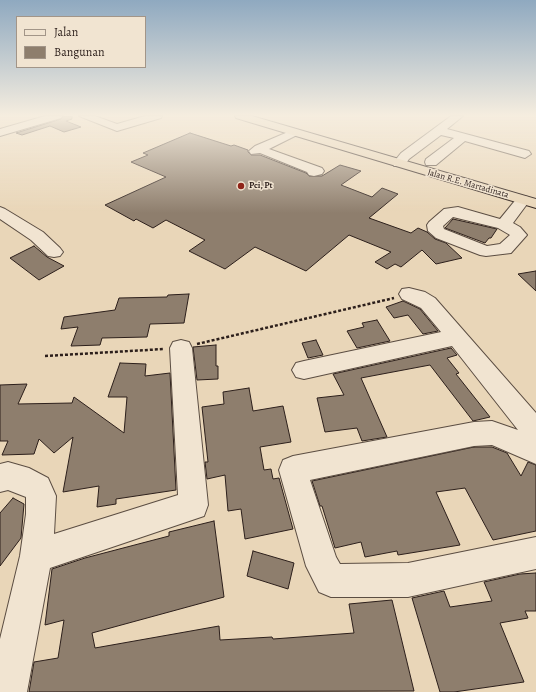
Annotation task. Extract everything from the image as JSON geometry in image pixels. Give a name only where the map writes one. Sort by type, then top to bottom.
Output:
[{"type":"highway","name":"Jalan R.E. Martadinata","points":[[357,148],[402,160],[432,162],[536,192]]},
{"type":"highway","name":"Jalan R.E. Martadinata","points":[[366,148],[529,202]]},
{"type":"street","points":[[261,148],[257,150],[317,171],[314,172]]},
{"type":"street","points":[[402,160],[417,148]]},
{"type":"street","points":[[432,162],[449,148]]},
{"type":"street","points":[[503,148],[525,154]]},
{"type":"street","points":[[504,225],[529,202]]},
{"type":"street","points":[[0,212],[37,236],[54,252]]},
{"type":"street","points":[[409,294],[428,303],[536,432]]},
{"type":"street","points":[[304,370],[457,337]]},
{"type":"street","points":[[36,556],[193,505],[181,348]]},
{"type":"street","points":[[536,451],[511,439],[492,433],[486,433],[293,470],[322,566],[331,580],[408,580],[536,553]]},
{"type":"street","points":[[0,478],[8,476],[29,482],[38,488],[41,496],[41,514],[36,556],[8,692]]},
{"type":"path","points":[[45,356],[181,348],[409,294]]},
{"type":"building","points":[[154,148],[243,148],[248,150],[251,155],[260,155],[306,173],[309,176],[322,176],[340,165],[361,171],[341,185],[372,197],[382,188],[398,194],[369,218],[411,233],[418,228],[427,232],[435,239],[446,243],[462,258],[436,264],[422,250],[401,267],[395,264],[387,269],[375,262],[391,252],[349,235],[306,271],[255,247],[225,269],[189,251],[205,240],[166,220],[153,228],[136,219],[134,221],[105,205],[166,177],[131,162],[148,155],[143,153]]},
{"type":"building","points":[[453,219],[497,229],[491,238],[489,238],[485,243],[445,228]]},
{"type":"building","points":[[34,246],[47,257],[64,266],[39,280],[10,258]]},
{"type":"building","points":[[536,271],[536,291],[518,274]]},
{"type":"building","points":[[189,294],[184,323],[150,324],[147,337],[102,338],[100,345],[71,346],[78,327],[61,329],[64,317],[115,310],[119,298],[167,297],[168,295]]},
{"type":"building","points":[[403,301],[420,309],[438,331],[423,334],[408,315],[394,318],[386,307]]},
{"type":"building","points":[[377,320],[390,341],[357,348],[347,331],[364,327],[362,323]]},
{"type":"building","points":[[316,340],[323,355],[308,358],[302,343]]},
{"type":"building","points":[[216,345],[216,366],[218,366],[218,379],[197,380],[193,347]]},
{"type":"building","points":[[451,348],[457,355],[447,358],[459,373],[456,374],[490,417],[473,421],[430,365],[361,378],[387,437],[362,441],[357,428],[325,432],[317,398],[344,395],[333,374]]},
{"type":"building","points":[[120,363],[146,364],[145,376],[170,373],[176,490],[116,499],[116,504],[97,507],[99,486],[63,492],[73,437],[54,453],[39,439],[34,454],[2,455],[8,441],[0,441],[0,385],[27,384],[18,404],[72,403],[74,397],[124,433],[127,397],[108,397]]},
{"type":"building","points":[[249,388],[253,411],[283,406],[291,442],[260,447],[264,470],[271,469],[273,479],[279,478],[293,529],[245,539],[241,509],[228,511],[225,475],[207,479],[205,462],[208,462],[202,407],[224,404],[223,392]]},
{"type":"building","points":[[474,447],[492,447],[507,453],[521,476],[528,462],[536,465],[536,531],[493,540],[465,488],[436,492],[460,545],[398,555],[397,551],[365,557],[361,542],[335,548],[322,506],[320,506],[312,481]]},
{"type":"building","points":[[13,498],[24,504],[21,538],[0,566],[0,513]]},
{"type":"building","points":[[214,521],[224,597],[92,633],[95,648],[219,626],[220,640],[272,637],[273,639],[354,633],[349,604],[392,600],[414,691],[29,692],[34,662],[58,658],[64,620],[45,625],[52,569],[85,558],[169,536],[169,532]]},
{"type":"building","points":[[253,551],[294,563],[288,589],[247,576]]},
{"type":"building","points":[[536,573],[536,611],[525,611],[528,618],[500,623],[524,682],[454,692],[440,692],[412,598],[444,591],[450,607],[492,601],[484,582],[520,574]]},
{"type":"place","name":"Pci, Pt","points":[[241,186]]}]
